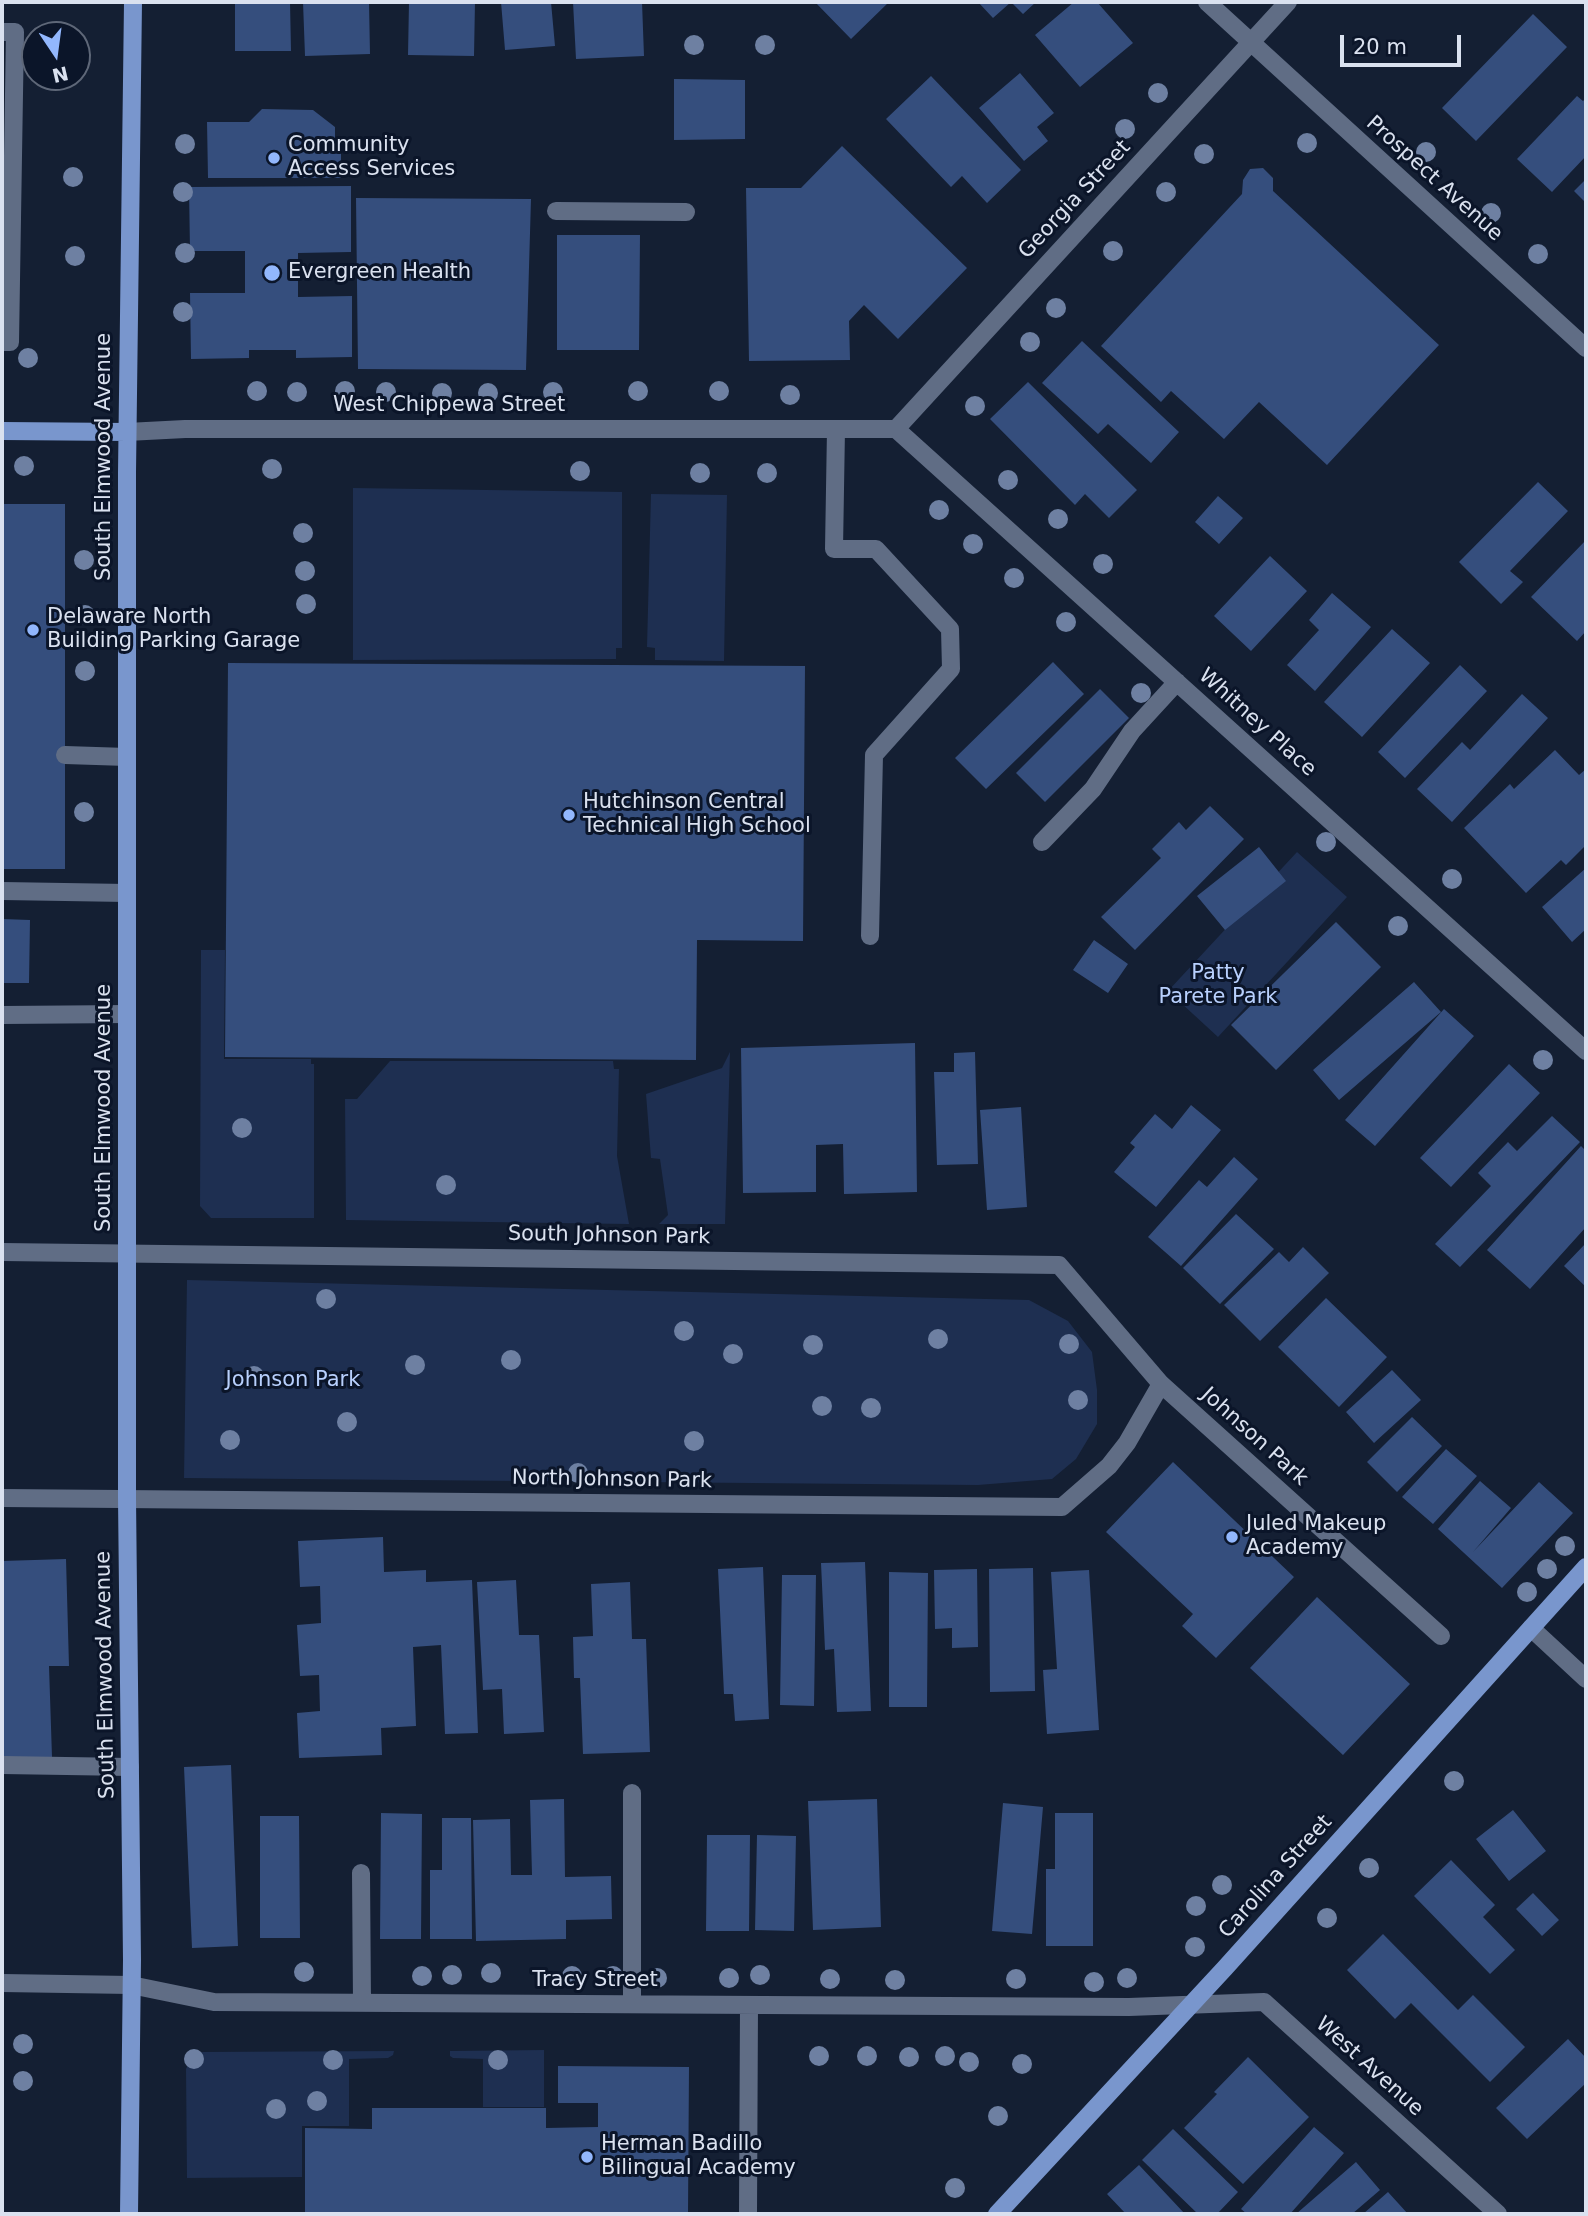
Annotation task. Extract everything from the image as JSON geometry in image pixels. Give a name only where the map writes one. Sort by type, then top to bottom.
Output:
[{"type":"main road","name":"South Elmwood Avenue","points":[[128,2214],[131,1985],[127,1499],[127,757],[133,2]]},
{"type":"main road","name":"West Chippewa Street","points":[[2,431],[128,432]]},
{"type":"main road","name":"Carolina Street","points":[[1003,2212],[1586,1567]]},
{"type":"street","name":"Prospect Avenue","points":[[1207,2],[1586,348]]},
{"type":"street","name":"Georgia Street","points":[[897,429],[1288,2]]},
{"type":"street","points":[[2,32],[15,32],[7,142],[10,342],[2,342]]},
{"type":"street","points":[[556,211],[686,212]]},
{"type":"street","name":"West Chippewa Street","points":[[128,432],[185,429],[897,429]]},
{"type":"street","points":[[836,429],[834,549],[876,550],[950,629],[951,669],[874,755],[870,936]]},
{"type":"street","name":"Whitney Place","points":[[897,429],[1586,1051]]},
{"type":"street","points":[[1042,842],[1093,789],[1132,731],[1177,682]]},
{"type":"street","points":[[65,755],[127,757]]},
{"type":"street","points":[[2,891],[127,893]]},
{"type":"street","points":[[2,1015],[127,1014]]},
{"type":"street","name":"South Johnson Park","points":[[2,1252],[1059,1265],[1161,1384]]},
{"type":"street","name":"North Johnson Park","points":[[2,1498],[1062,1507],[1109,1466],[1127,1443],[1161,1384]]},
{"type":"street","name":"Johnson Park","points":[[1161,1384],[1441,1636]]},
{"type":"street","points":[[1531,1628],[1586,1679]]},
{"type":"street","points":[[2,1765],[130,1767]]},
{"type":"street","points":[[632,1793],[632,2004]]},
{"type":"street","points":[[361,1873],[362,2003]]},
{"type":"street","name":"Tracy Street","points":[[2,1983],[131,1985],[214,2002],[1190,2006]]},
{"type":"street","name":"West Avenue","points":[[1190,2006],[1264,2002],[1498,2214]]},
{"type":"street","points":[[748,2005],[748,2214]]},
{"type":"green space","points":[[353,488],[622,492],[622,648],[616,648],[616,659],[353,660]]},
{"type":"green space","points":[[651,494],[727,495],[724,661],[655,660],[655,648],[647,647]]},
{"type":"green space","name":"Patty Parete Park","points":[[1297,852],[1347,897],[1218,1037],[1168,991]]},
{"type":"green space","points":[[201,950],[225,950],[224,1059],[311,1059],[311,1064],[314,1064],[314,1218],[211,1218],[200,1206]]},
{"type":"green space","points":[[730,1052],[725,1224],[659,1224],[668,1215],[660,1159],[651,1158],[646,1094],[722,1068]]},
{"type":"green space","points":[[390,1061],[613,1061],[614,1069],[619,1069],[617,1156],[629,1224],[346,1220],[345,1099],[357,1099]]},
{"type":"green space","name":"Johnson Park","points":[[187,1280],[1029,1300],[1068,1321],[1092,1352],[1097,1390],[1097,1424],[1076,1459],[1052,1479],[978,1485],[184,1478]]},
{"type":"green space","points":[[544,2050],[544,2107],[483,2107],[483,2059],[450,2056],[450,2051]]},
{"type":"green space","points":[[394,2051],[388,2058],[349,2059],[349,2126],[302,2126],[302,2177],[187,2178],[186,2069],[192,2056],[203,2052]]},
{"type":"building","points":[[235,2],[290,2],[291,51],[235,51]]},
{"type":"building","points":[[303,2],[369,2],[370,54],[305,56]]},
{"type":"building","points":[[409,2],[475,2],[474,56],[408,55]]},
{"type":"building","points":[[501,2],[551,2],[555,46],[505,50]]},
{"type":"building","points":[[573,2],[642,2],[644,56],[576,59]]},
{"type":"building","points":[[815,2],[889,2],[851,39]]},
{"type":"building","points":[[978,2],[1011,2],[993,18]]},
{"type":"building","points":[[1011,2],[1036,2],[1023,14]]},
{"type":"building","points":[[1074,2],[1097,2],[1133,43],[1080,87],[1035,35]]},
{"type":"building","points":[[1533,14],[1567,47],[1476,141],[1442,108]]},
{"type":"building","points":[[1020,73],[1054,113],[1037,127],[1048,141],[1024,161],[979,108]]},
{"type":"building","points":[[931,76],[1021,170],[987,203],[962,176],[951,187],[886,119]]},
{"type":"building","points":[[674,79],[745,80],[745,139],[674,140]]},
{"type":"building","points":[[1577,96],[1583,101],[1586,98],[1586,156],[1552,192],[1517,159]]},
{"type":"building","name":"Community Access Services","points":[[262,109],[313,110],[335,127],[335,138],[341,138],[341,178],[208,178],[207,122],[249,122]]},
{"type":"building","points":[[842,146],[967,268],[898,339],[864,305],[849,321],[850,360],[749,361],[746,188],[801,188]]},
{"type":"building","points":[[1263,168],[1273,178],[1273,191],[1439,345],[1327,465],[1259,402],[1224,439],[1171,391],[1161,402],[1101,346],[1242,194],[1243,180],[1250,169]]},
{"type":"building","points":[[1586,179],[1586,203],[1574,191]]},
{"type":"building","name":"Evergreen Health","points":[[351,186],[351,252],[298,253],[298,297],[352,296],[352,357],[296,358],[296,350],[249,350],[249,358],[191,359],[190,293],[245,293],[245,251],[190,251],[189,187]]},
{"type":"building","points":[[356,198],[531,199],[526,370],[358,369]]},
{"type":"building","points":[[557,235],[640,235],[639,350],[557,350]]},
{"type":"building","points":[[1082,341],[1179,432],[1151,463],[1108,424],[1098,434],[1042,383]]},
{"type":"building","points":[[1028,382],[1137,490],[1109,518],[1085,494],[1075,505],[990,419]]},
{"type":"building","points":[[1538,482],[1568,511],[1510,571],[1523,582],[1501,604],[1459,562]]},
{"type":"building","points":[[1218,496],[1243,518],[1219,544],[1195,522]]},
{"type":"building","name":"Delaware North Building Parking Garage","points":[[2,504],[65,504],[65,869],[2,869]]},
{"type":"building","points":[[1586,540],[1586,631],[1577,641],[1531,597]]},
{"type":"building","points":[[1270,556],[1307,591],[1251,651],[1214,616]]},
{"type":"building","points":[[1332,593],[1371,627],[1315,691],[1287,665],[1319,630],[1309,620]]},
{"type":"building","points":[[1392,629],[1430,663],[1362,737],[1324,702]]},
{"type":"building","points":[[1053,662],[1084,694],[986,789],[955,758]]},
{"type":"building","points":[[228,663],[805,666],[803,941],[697,940],[696,1060],[225,1057]]},
{"type":"building","points":[[1460,665],[1487,691],[1405,778],[1378,752]]},
{"type":"building","points":[[1100,689],[1129,718],[1045,802],[1016,773]]},
{"type":"building","points":[[1522,694],[1548,718],[1452,822],[1417,789],[1462,742],[1470,750]]},
{"type":"building","points":[[1555,750],[1579,775],[1586,769],[1586,845],[1566,865],[1561,860],[1526,893],[1464,828],[1510,784],[1514,789]]},
{"type":"building","points":[[1210,806],[1244,839],[1135,950],[1101,917],[1161,858],[1152,849],[1179,822],[1186,830]]},
{"type":"building","points":[[1259,847],[1286,881],[1225,930],[1197,896]]},
{"type":"building","points":[[1586,868],[1586,929],[1572,942],[1542,907]]},
{"type":"building","points":[[2,919],[30,920],[29,983],[2,983]]},
{"type":"building","points":[[1336,922],[1381,967],[1276,1070],[1231,1025]]},
{"type":"building","points":[[1094,940],[1128,964],[1108,993],[1073,970]]},
{"type":"building","points":[[1414,982],[1441,1012],[1339,1100],[1313,1070]]},
{"type":"building","points":[[1444,1009],[1474,1036],[1375,1146],[1345,1120]]},
{"type":"building","points":[[915,1043],[917,1192],[844,1194],[843,1144],[816,1145],[816,1192],[743,1193],[741,1048]]},
{"type":"building","points":[[975,1052],[978,1164],[937,1165],[934,1072],[954,1072],[954,1053]]},
{"type":"building","points":[[1509,1064],[1540,1093],[1451,1187],[1420,1158]]},
{"type":"building","points":[[1191,1105],[1221,1130],[1156,1207],[1114,1172],[1135,1147],[1130,1143],[1155,1114],[1172,1129]]},
{"type":"building","points":[[1021,1107],[1027,1207],[987,1210],[980,1110]]},
{"type":"building","points":[[1552,1116],[1580,1142],[1460,1267],[1435,1244],[1491,1186],[1478,1173],[1508,1142],[1517,1151]]},
{"type":"building","points":[[1581,1146],[1586,1151],[1586,1227],[1530,1289],[1487,1250]]},
{"type":"building","points":[[1234,1157],[1258,1179],[1181,1266],[1148,1237],[1199,1180],[1207,1187]]},
{"type":"building","points":[[1236,1214],[1274,1249],[1220,1304],[1183,1268]]},
{"type":"building","points":[[1586,1243],[1586,1287],[1564,1266]]},
{"type":"building","points":[[1303,1247],[1329,1273],[1260,1341],[1224,1305],[1279,1252],[1289,1262]]},
{"type":"building","points":[[1326,1298],[1387,1357],[1339,1407],[1278,1347]]},
{"type":"building","points":[[1392,1370],[1421,1400],[1374,1443],[1346,1412]]},
{"type":"building","points":[[1412,1417],[1442,1446],[1397,1492],[1367,1462]]},
{"type":"building","points":[[1446,1449],[1477,1476],[1433,1524],[1402,1497]]},
{"type":"building","points":[[1173,1462],[1294,1577],[1216,1658],[1182,1626],[1193,1614],[1106,1532]]},
{"type":"building","points":[[1480,1481],[1511,1508],[1473,1552],[1539,1482],[1573,1513],[1502,1588],[1438,1529]]},
{"type":"building","points":[[383,1537],[384,1572],[426,1570],[426,1582],[472,1580],[478,1733],[445,1734],[441,1645],[413,1647],[416,1726],[381,1728],[382,1755],[299,1758],[297,1713],[320,1711],[319,1675],[300,1676],[297,1625],[321,1623],[320,1586],[300,1587],[298,1541]]},
{"type":"building","points":[[66,1559],[69,1666],[49,1666],[52,1757],[2,1759],[2,1561]]},
{"type":"building","points":[[865,1562],[871,1711],[837,1712],[834,1649],[825,1650],[821,1563]]},
{"type":"building","points":[[763,1567],[769,1719],[735,1721],[733,1694],[724,1694],[718,1569]]},
{"type":"building","points":[[1033,1568],[1035,1691],[990,1692],[989,1569]]},
{"type":"building","points":[[977,1569],[978,1647],[952,1648],[952,1628],[935,1629],[934,1570]]},
{"type":"building","points":[[1089,1570],[1099,1730],[1047,1734],[1043,1670],[1057,1669],[1051,1572]]},
{"type":"building","points":[[889,1572],[928,1573],[927,1707],[889,1707]]},
{"type":"building","points":[[782,1575],[816,1575],[814,1706],[780,1705]]},
{"type":"building","points":[[516,1580],[519,1635],[539,1635],[544,1732],[504,1734],[502,1689],[483,1690],[477,1582]]},
{"type":"building","points":[[630,1582],[632,1639],[646,1639],[650,1752],[583,1754],[580,1678],[574,1678],[573,1637],[593,1636],[591,1584]]},
{"type":"building","points":[[1317,1597],[1410,1684],[1343,1755],[1250,1668]]},
{"type":"building","points":[[231,1765],[238,1946],[192,1948],[184,1767]]},
{"type":"building","points":[[564,1799],[565,1877],[611,1876],[612,1919],[566,1920],[566,1939],[476,1941],[473,1820],[510,1819],[511,1875],[532,1875],[530,1800]]},
{"type":"building","points":[[877,1799],[881,1927],[813,1930],[808,1801]]},
{"type":"building","points":[[1003,1803],[1043,1807],[1032,1934],[992,1931]]},
{"type":"building","points":[[1513,1810],[1546,1851],[1509,1881],[1476,1839]]},
{"type":"building","points":[[381,1813],[422,1814],[421,1939],[380,1939]]},
{"type":"building","points":[[1055,1813],[1093,1813],[1093,1946],[1046,1946],[1046,1869],[1055,1869]]},
{"type":"building","points":[[260,1816],[299,1816],[300,1938],[260,1938]]},
{"type":"building","points":[[442,1818],[471,1818],[472,1939],[430,1939],[430,1870],[442,1870]]},
{"type":"building","points":[[707,1835],[750,1835],[749,1931],[706,1931]]},
{"type":"building","points":[[757,1835],[796,1836],[794,1931],[755,1930]]},
{"type":"building","points":[[1451,1860],[1495,1905],[1483,1917],[1515,1950],[1490,1974],[1414,1896]]},
{"type":"building","points":[[1533,1893],[1559,1920],[1542,1936],[1516,1909]]},
{"type":"building","points":[[1383,1934],[1458,2010],[1473,1995],[1525,2047],[1490,2082],[1411,2003],[1395,2019],[1347,1970]]},
{"type":"building","points":[[1568,2039],[1586,2058],[1586,2083],[1527,2139],[1496,2108]]},
{"type":"building","points":[[1248,2057],[1309,2117],[1243,2184],[1184,2128]]},
{"type":"building","name":"Herman Badillo Bilingual Academy","points":[[558,2066],[689,2067],[688,2214],[305,2214],[305,2128],[372,2129],[372,2108],[546,2108],[546,2128],[598,2127],[598,2103],[558,2103]]},
{"type":"building","points":[[1314,2127],[1344,2153],[1290,2214],[1247,2214],[1241,2209]]},
{"type":"building","points":[[1173,2129],[1238,2192],[1217,2214],[1198,2214],[1142,2160]]},
{"type":"building","points":[[1356,2162],[1380,2190],[1352,2214],[1296,2214]]},
{"type":"building","points":[[1139,2165],[1185,2214],[1126,2214],[1107,2194]]},
{"type":"building","points":[[1388,2192],[1408,2214],[1363,2214]]},
{"type":"place","name":"Community Access Services","points":[[274,158]]},
{"type":"place","name":"Evergreen Health","points":[[272,273]]},
{"type":"place","name":"Delaware North Building Parking Garage","points":[[33,630]]},
{"type":"place","name":"Hutchinson Central Technical High School","points":[[569,815]]},
{"type":"place","name":"Juled Makeup Academy","points":[[1232,1537]]},
{"type":"place","name":"Herman Badillo Bilingual Academy","points":[[587,2157]]}]
